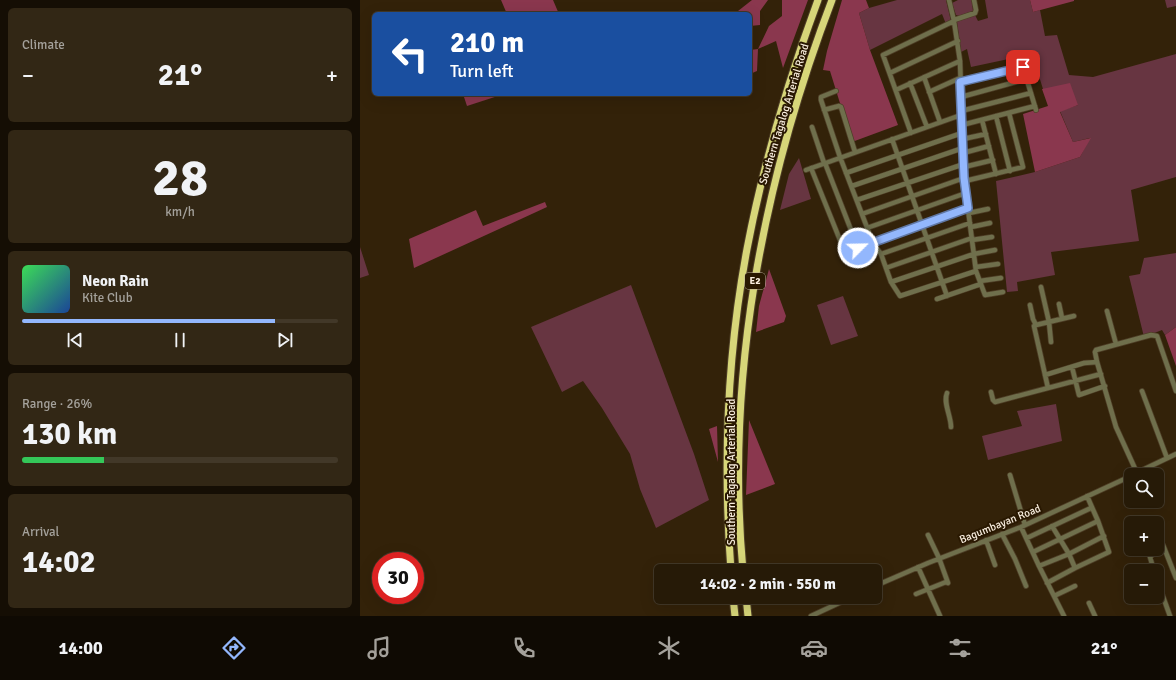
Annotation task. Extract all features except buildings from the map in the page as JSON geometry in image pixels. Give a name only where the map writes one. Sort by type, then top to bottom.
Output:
[{"type":"highway","name":"Southern Tagalog Arterial Road","points":[[731,564],[727,505],[727,442],[730,386],[737,316],[747,250],[758,195],[772,144],[818,0]]},
{"type":"highway","name":"Southern Tagalog Arterial Road","points":[[743,564],[740,503],[740,444],[742,390],[749,317],[760,251],[784,144],[806,73],[832,0]]},
{"type":"highway","points":[[734,604],[735,616]]},
{"type":"highway","points":[[747,604],[748,616]]},
{"type":"street","points":[[950,0],[958,41],[960,61],[965,180],[976,269],[985,295],[1003,292]]},
{"type":"street","points":[[911,132],[890,72],[883,57],[885,53],[954,20],[975,13],[976,10],[974,0]]},
{"type":"street","points":[[890,72],[958,41]]},
{"type":"street","points":[[896,90],[960,61]]},
{"type":"street","points":[[929,92],[960,80],[1022,66],[1024,68],[1036,108],[962,125]]},
{"type":"street","points":[[924,77],[940,122]]},
{"type":"street","points":[[961,97],[1028,80]]},
{"type":"street","points":[[910,83],[927,127]]},
{"type":"street","points":[[836,91],[821,97],[824,110],[867,228],[873,242],[881,254],[891,282],[900,296],[976,269],[998,264]]},
{"type":"street","points":[[806,170],[927,127],[961,113],[1031,93]]},
{"type":"street","points":[[824,110],[839,106],[841,107],[855,152]]},
{"type":"street","points":[[862,214],[912,196],[965,180],[1022,168],[1023,165],[1009,113]]},
{"type":"street","points":[[996,116],[1010,171]]},
{"type":"street","points":[[982,120],[996,174]]},
{"type":"street","points":[[812,127],[824,163],[858,248]]},
{"type":"street","points":[[846,173],[962,133]]},
{"type":"street","points":[[963,139],[986,134]]},
{"type":"street","points":[[892,139],[947,296]]},
{"type":"street","points":[[852,186],[963,151],[989,146]]},
{"type":"street","points":[[857,200],[964,165],[993,160]]},
{"type":"street","points":[[812,168],[844,250],[846,251],[922,224],[968,210],[988,209]]},
{"type":"street","points":[[867,228],[966,193]]},
{"type":"street","points":[[881,254],[970,225],[990,223]]},
{"type":"street","points":[[886,268],[972,239],[992,237]]},
{"type":"street","points":[[891,282],[974,254],[995,250]]},
{"type":"street","points":[[937,299],[981,283],[1000,278]]},
{"type":"street","points":[[1041,287],[1051,342]]},
{"type":"street","points":[[1059,304],[1062,318]]},
{"type":"street","points":[[1030,305],[1036,325],[1034,326],[1048,388]]},
{"type":"street","points":[[1106,311],[1116,344]]},
{"type":"street","points":[[1036,325],[1074,316]]},
{"type":"street","points":[[1136,468],[1116,427],[1097,362],[1096,350],[1151,335],[1157,336],[1176,391]]},
{"type":"street","points":[[1045,375],[1084,363],[1097,362]]},
{"type":"street","points":[[1072,367],[1079,395],[1105,386]]},
{"type":"street","points":[[991,392],[995,402],[1101,374]]},
{"type":"street","points":[[1142,391],[1167,458]]},
{"type":"street","points":[[947,393],[945,397],[951,420],[951,427]]},
{"type":"street","name":"Bagumbayan Road","points":[[1148,468],[1176,454]]},
{"type":"street","points":[[1010,475],[1027,538],[1047,583],[1064,616]]},
{"type":"street","name":"Bagumbayan Road","points":[[882,583],[939,558],[1023,526],[1124,479]]},
{"type":"street","points":[[1047,583],[1109,552],[1087,496]]},
{"type":"street","points":[[1027,538],[1091,508]]},
{"type":"street","points":[[1033,552],[1098,521]]},
{"type":"street","points":[[1052,526],[1069,554],[1075,568]]},
{"type":"street","points":[[1002,534],[1015,559],[1026,586]]},
{"type":"street","points":[[916,594],[927,588],[946,582],[948,583],[939,558],[928,535]]},
{"type":"street","points":[[1039,566],[1069,554],[1104,536]]},
{"type":"street","points":[[986,540],[995,565]]},
{"type":"street","points":[[1152,564],[1150,557],[1164,545],[1176,578]]},
{"type":"street","points":[[918,567],[940,616]]},
{"type":"street","points":[[1054,596],[1076,586]]},
{"type":"street","points":[[1164,599],[1170,616]]},
{"type":"street","points":[[1089,603],[1095,616]]},
{"type":"street","points":[[811,616],[837,604]]},
{"type":"shaded area","points":[[501,0],[553,0],[558,12],[506,12]]},
{"type":"shaded area","points":[[752,0],[768,0],[760,11],[760,25],[752,26],[752,12],[738,11]]},
{"type":"shaded area","points":[[782,0],[808,0],[783,68],[776,41],[758,49],[769,26],[782,16]]},
{"type":"shaded area","points":[[842,0],[866,0],[869,8],[859,13],[870,50],[898,125],[852,142],[830,71],[823,70]]},
{"type":"shaded area","points":[[897,0],[946,0],[951,21],[946,24],[942,14],[870,50],[859,13],[869,8]]},
{"type":"shaded area","points":[[958,0],[972,0],[973,11],[959,16],[956,15],[952,3]]},
{"type":"shaded area","points":[[985,0],[1030,0],[1033,12],[1040,10],[1045,36],[1057,35],[1069,75],[1093,77],[1176,54],[1176,177],[1131,190],[1139,241],[1051,252],[1055,275],[1017,282],[1018,291],[1007,292],[996,181],[1035,172],[1080,157],[1090,138],[1073,142],[1060,111],[1078,105],[1043,89],[1032,54],[971,67],[967,49],[961,52],[957,22],[958,20],[975,15],[978,21],[988,18]]},
{"type":"shaded area","points":[[1030,0],[1074,0],[1074,1],[1033,12]]},
{"type":"shaded area","points":[[1165,0],[1176,0],[1176,6],[1167,8]]},
{"type":"shaded area","points":[[758,49],[757,71],[752,73],[752,50]]},
{"type":"shaded area","points":[[1070,83],[1078,105],[1060,112],[1073,142],[1091,138],[1080,157],[1035,172],[1023,114],[1048,106],[1042,89]]},
{"type":"shaded area","points":[[464,96],[498,96],[467,106]]},
{"type":"shaded area","points":[[799,158],[811,199],[780,210],[789,174]]},
{"type":"shaded area","points":[[545,202],[547,207],[414,268],[409,239],[476,210],[483,226]]},
{"type":"shaded area","points":[[360,247],[369,275],[360,278]]},
{"type":"shaded area","points":[[1176,253],[1176,327],[1165,335],[1162,330],[1144,337],[1129,276],[1140,274],[1144,258]]},
{"type":"shaded area","points":[[769,269],[786,316],[784,322],[756,332],[759,306]]},
{"type":"shaded area","points":[[631,285],[694,454],[709,500],[656,528],[640,489],[630,454],[602,408],[583,381],[562,392],[531,327]]},
{"type":"shaded area","points":[[843,296],[858,336],[831,345],[817,305]]},
{"type":"shaded area","points":[[1176,327],[1176,366],[1165,335]]},
{"type":"shaded area","points":[[1056,404],[1062,441],[988,460],[982,436],[1022,426],[1017,411]]},
{"type":"shaded area","points":[[749,420],[775,484],[746,495]]},
{"type":"shaded area","points":[[717,426],[718,462],[709,429]]},
{"type":"route","points":[[858,248],[968,208],[964,178],[960,82],[1022,66],[1023,67]]}]
